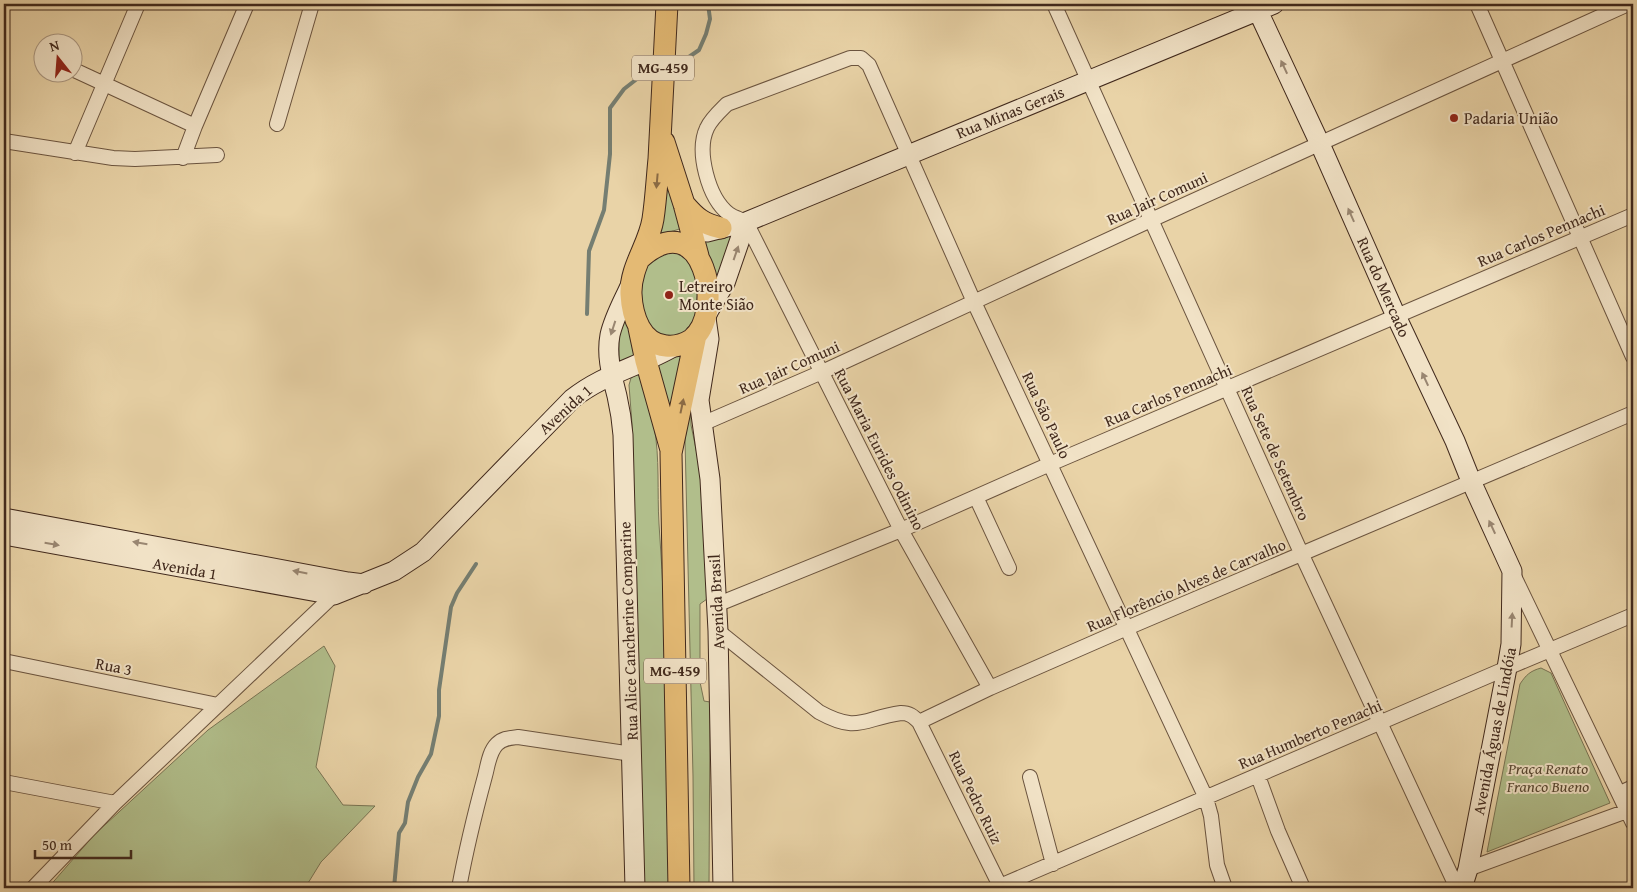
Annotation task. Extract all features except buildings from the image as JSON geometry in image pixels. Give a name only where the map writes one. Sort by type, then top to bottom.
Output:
[{"type":"main road","name":"MG-459","points":[[667,4],[653,219],[650,235],[633,272],[631,284],[633,307],[646,362],[671,453],[679,888]]},
{"type":"main road","name":"MG-459","points":[[660,133],[684,204],[683,238],[680,242],[698,256],[705,277],[703,322],[671,453]]},
{"type":"main road","points":[[684,204],[695,216],[705,223],[721,228]]},
{"type":"main road","points":[[639,259],[650,250],[664,243],[683,238]]},
{"type":"main road","points":[[639,327],[650,341],[663,346],[675,346],[688,341],[703,322]]},
{"type":"street","points":[[75,153],[138,4]]},
{"type":"street","points":[[183,158],[247,4]]},
{"type":"street","points":[[277,124],[312,4]]},
{"type":"street","name":"Rua Sete de Setembro","points":[[1054,4],[1302,555],[1457,888]]},
{"type":"street","points":[[1476,4],[1633,357]]},
{"type":"street","name":"Rua Jair Comuni","points":[[702,424],[822,372],[1151,220],[1628,4]]},
{"type":"street","name":"Rua Minas Gerais","points":[[683,238],[746,222],[1262,6]]},
{"type":"street","name":"Rua do Mercado","points":[[1262,6],[1320,144],[1396,316],[1455,441],[1512,571]]},
{"type":"street","name":"Rua São Paulo","points":[[746,222],[728,213],[717,199],[711,187],[704,164],[703,153],[703,142],[708,127],[728,104],[850,58],[862,58],[868,65],[974,302],[1206,798],[1211,816],[1217,865],[1225,888]]},
{"type":"street","points":[[82,73],[195,126]]},
{"type":"street","points":[[4,141],[75,153],[135,159],[217,155]]},
{"type":"street","name":"Rua Carlos Pennachi","points":[[716,605],[900,530],[1633,215]]},
{"type":"street","points":[[703,322],[725,283],[746,222]]},
{"type":"street","name":"Rua Maria Eurides Odinino","points":[[746,222],[900,530],[990,688]]},
{"type":"street","name":"Rua Alice Cancherine Comparine","points":[[631,284],[610,334],[609,352],[623,435],[635,888]]},
{"type":"street","name":"Avenida Brasil","points":[[703,322],[708,346],[699,400],[710,479],[718,631],[723,888]]},
{"type":"street","name":"Avenida 1","points":[[4,535],[334,596],[356,583],[394,571],[423,552],[572,399],[592,384],[612,374],[646,362],[675,346]]},
{"type":"street","name":"Rua Florêncio Alves de Carvalho","points":[[919,722],[990,688],[1127,628],[1633,413]]},
{"type":"street","points":[[976,497],[1009,568]]},
{"type":"street","name":"Avenida 1","points":[[4,518],[356,583]]},
{"type":"street","points":[[1468,868],[1630,817],[1512,571]]},
{"type":"street","name":"Avenida Águas de Lindóia","points":[[1462,888],[1468,868],[1511,644],[1512,571]]},
{"type":"street","points":[[34,888],[115,803],[334,596]]},
{"type":"street","name":"Rua Humberto Penachi","points":[[1001,887],[1633,615]]},
{"type":"street","points":[[718,631],[819,712],[833,720],[848,724],[858,724],[901,713],[908,713],[919,722]]},
{"type":"street","name":"Rua 3","points":[[4,661],[218,705]]},
{"type":"street","name":"Rua Pedro Ruiz","points":[[919,722],[1001,887]]},
{"type":"street","points":[[459,888],[481,790],[492,750],[498,742],[506,738],[518,737],[632,754]]},
{"type":"street","points":[[1258,776],[1278,831],[1303,888]]},
{"type":"street","points":[[1030,777],[1052,864]]},
{"type":"street","points":[[4,782],[115,803]]},
{"type":"street","points":[[1620,793],[1633,787]]},
{"type":"green space","points":[[663,173],[683,228],[656,236]]},
{"type":"green space","points":[[739,229],[714,292],[700,240]]},
{"type":"green space","points":[[676,250],[690,263],[698,283],[696,317],[682,335],[665,337],[649,327],[638,291],[647,264],[656,255]]},
{"type":"green space","points":[[625,311],[637,358],[619,365],[619,334]]},
{"type":"green space","points":[[684,353],[670,430],[654,366]]},
{"type":"green space","points":[[635,375],[643,378],[652,414],[657,450],[658,512],[666,660],[670,888],[641,888],[632,424],[629,385],[631,378]]},
{"type":"green space","points":[[691,394],[691,425],[703,483],[707,599],[700,604],[700,682],[704,701],[710,702],[709,888],[694,888],[685,440]]},
{"type":"green space","points":[[324,646],[335,666],[316,767],[343,805],[375,806],[321,862],[305,888],[48,888],[94,835],[208,730]]},
{"type":"green space","name":"Praça Renato Franco Bueno","points":[[1541,668],[1551,673],[1610,803],[1487,852],[1520,684],[1534,670]]},
{"type":"waterway","points":[[683,61],[699,50],[710,19],[708,4]]},
{"type":"waterway","points":[[587,314],[589,251],[604,210],[610,154],[610,108],[624,89],[642,75]]},
{"type":"waterway","points":[[394,888],[399,833],[405,823],[408,802],[418,777],[431,754],[439,716],[439,690],[451,607],[457,593],[476,564]]},
{"type":"place","name":"Padaria União","points":[[1454,118]]},
{"type":"place","name":"Letreiro Monte Sião","points":[[669,295]]}]
